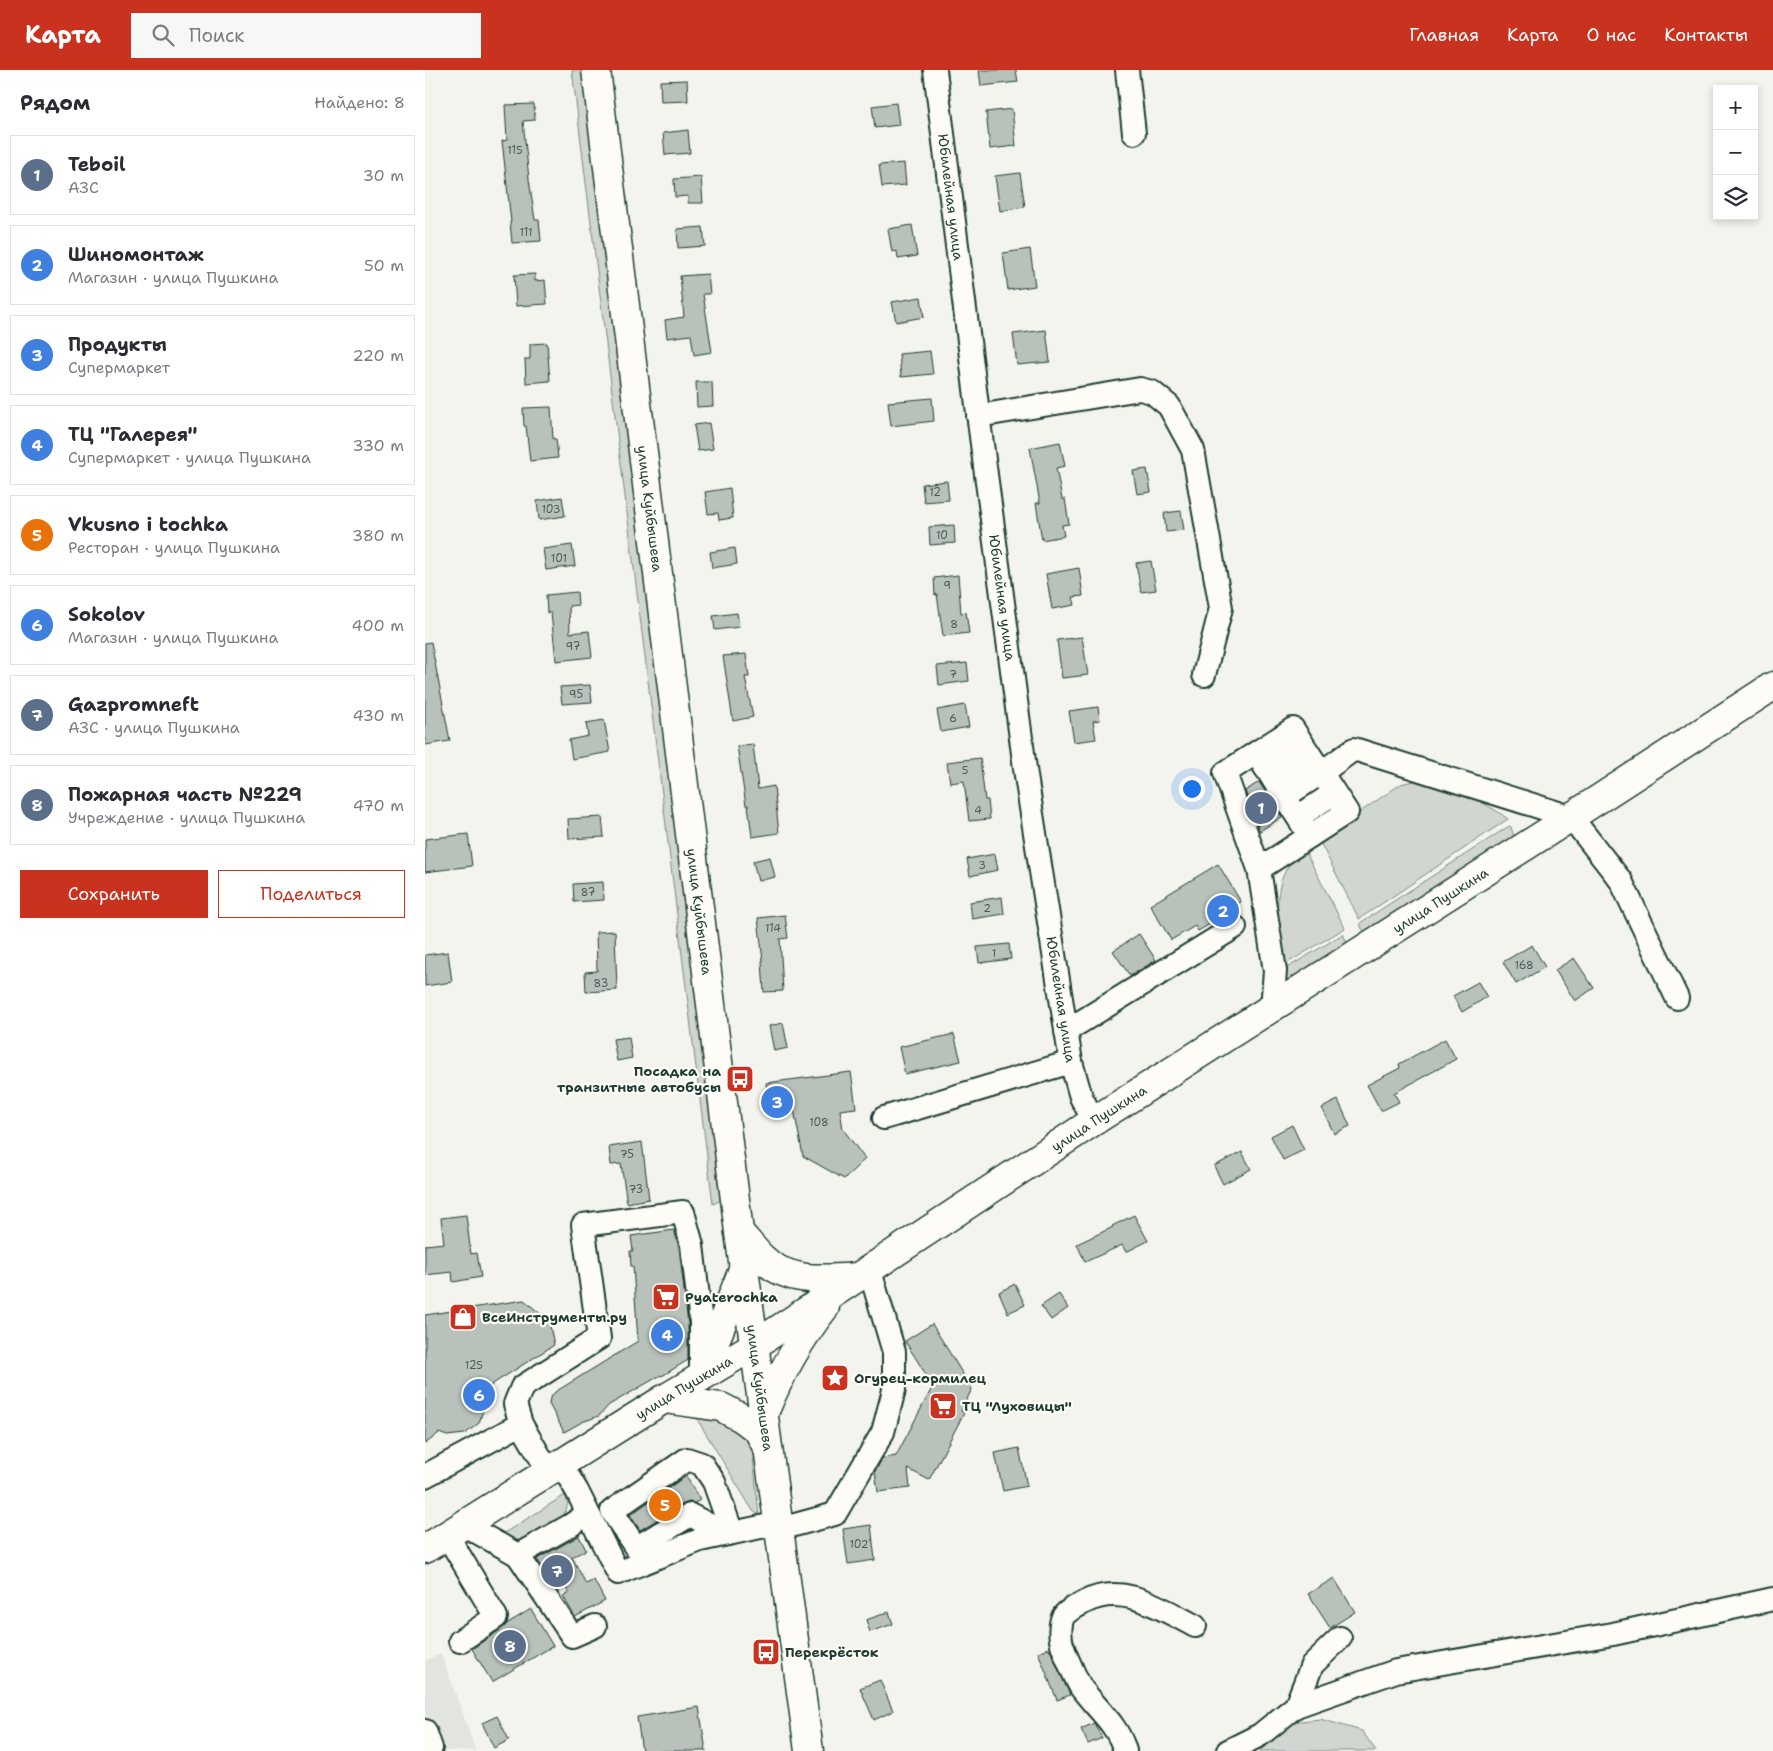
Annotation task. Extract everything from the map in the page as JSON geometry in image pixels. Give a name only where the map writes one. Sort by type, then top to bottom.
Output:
[{"type":"main road","name":"улица Куйбышева","points":[[596,70],[739,1232],[809,1751]]},
{"type":"main road","name":"улица Пушкина","points":[[445,1537],[701,1377],[755,1346],[1094,1121],[1773,686]]},
{"type":"main road","points":[[739,1232],[763,1259],[781,1271],[795,1276],[820,1279],[866,1274]]},
{"type":"main road","points":[[701,1377],[744,1268]]},
{"type":"main road","points":[[764,1413],[781,1373],[810,1326],[835,1294]]},
{"type":"main road","points":[[664,1400],[721,1407],[742,1418],[758,1430],[768,1449]]},
{"type":"street","name":"Юбилейная улица","points":[[935,70],[978,416],[1026,776],[1071,1062],[1081,1097],[1094,1121]]},
{"type":"street","points":[[1127,70],[1134,133]]},
{"type":"street","points":[[978,416],[1140,389],[1152,392],[1169,406],[1193,450],[1221,608],[1204,675]]},
{"type":"street","points":[[1272,1008],[1275,971],[1259,869],[1225,773],[1270,774],[1312,758],[1354,749],[1571,817],[1621,881],[1677,998]]},
{"type":"street","points":[[1270,774],[1312,758]]},
{"type":"street","points":[[1259,869],[1347,812],[1312,758]]},
{"type":"street","points":[[1270,774],[1310,836]]},
{"type":"street","points":[[1297,817],[1335,793]]},
{"type":"street","points":[[1066,1031],[1235,927]]},
{"type":"street","points":[[884,1118],[1071,1062]]},
{"type":"street","points":[[701,1377],[701,1323],[693,1245],[683,1212],[583,1225],[599,1338],[522,1387],[515,1404],[521,1424],[555,1468],[577,1491],[617,1573],[700,1540],[835,1514],[883,1432],[894,1390],[895,1352],[866,1274]]},
{"type":"street","points":[[425,1476],[521,1424]]},
{"type":"street","points":[[687,1459],[703,1464],[715,1482],[730,1533],[690,1515],[636,1548],[612,1511],[687,1459]]},
{"type":"street","points":[[517,1555],[587,1514]]},
{"type":"street","points":[[445,1537],[517,1555],[572,1636],[595,1626]]},
{"type":"street","points":[[445,1537],[496,1617],[460,1641]]},
{"type":"street","points":[[1125,1751],[1105,1713],[1081,1688],[1061,1641],[1061,1626],[1064,1616],[1095,1597],[1117,1595],[1146,1600],[1195,1626]]},
{"type":"street","points":[[1228,1751],[1260,1735],[1296,1706],[1396,1671],[1613,1634],[1773,1599]]},
{"type":"street","points":[[1296,1706],[1311,1665],[1340,1638]]},
{"type":"shaded area","points":[[572,70],[586,70],[724,1199],[713,1204]]},
{"type":"shaded area","points":[[1421,779],[1477,800],[1508,819],[1359,919],[1319,840],[1401,784]]},
{"type":"shaded area","points":[[1509,826],[1514,837],[1366,932],[1362,929],[1360,923]]},
{"type":"shaded area","points":[[1305,851],[1345,928],[1284,965],[1278,913],[1280,887],[1290,863]]},
{"type":"shaded area","points":[[1343,934],[1347,943],[1285,983],[1282,971]]},
{"type":"shaded area","points":[[717,1414],[751,1439],[759,1515],[753,1511],[697,1419]]},
{"type":"shaded area","points":[[565,1495],[568,1504],[562,1521],[518,1544],[501,1535]]},
{"type":"shaded area","points":[[441,1653],[476,1751],[425,1751],[425,1661]]},
{"type":"shaded area","points":[[1320,1719],[1362,1731],[1376,1751],[1260,1751],[1268,1735],[1290,1722]]},
{"type":"building","points":[[979,70],[1016,70],[1018,82],[981,86]]},
{"type":"building","points":[[687,80],[688,101],[661,102],[660,81]]},
{"type":"building","points":[[896,103],[899,125],[875,128],[872,106]]},
{"type":"building","points":[[534,104],[535,120],[523,121],[535,220],[539,220],[541,241],[512,243],[502,141],[507,140],[505,105]]},
{"type":"building","points":[[1012,109],[1016,146],[990,149],[986,112]]},
{"type":"building","points":[[688,130],[690,153],[665,155],[663,133]]},
{"type":"building","points":[[904,163],[906,185],[882,187],[879,165]]},
{"type":"building","points":[[1020,173],[1025,207],[1000,211],[995,176]]},
{"type":"building","points":[[701,177],[703,203],[688,203],[688,196],[675,197],[674,179]]},
{"type":"building","points":[[912,225],[917,256],[898,259],[897,251],[892,252],[888,229]]},
{"type":"building","points":[[703,227],[705,246],[678,248],[677,229]]},
{"type":"building","points":[[1030,249],[1035,286],[1008,290],[1003,253]]},
{"type":"building","points":[[535,274],[535,281],[545,280],[547,304],[516,306],[514,275]]},
{"type":"building","points":[[708,274],[710,294],[703,294],[712,352],[694,355],[691,335],[667,338],[665,320],[684,317],[680,276]]},
{"type":"building","points":[[921,297],[924,317],[896,322],[892,302]]},
{"type":"building","points":[[1046,330],[1050,362],[1017,365],[1013,334]]},
{"type":"building","points":[[547,343],[550,381],[526,383],[525,359],[530,359],[530,344]]},
{"type":"building","points":[[930,351],[933,374],[901,377],[899,354]]},
{"type":"building","points":[[696,382],[712,382],[713,406],[697,407]]},
{"type":"building","points":[[932,398],[934,421],[891,426],[888,402]]},
{"type":"building","points":[[551,407],[553,439],[556,439],[558,458],[530,461],[523,408]]},
{"type":"building","points":[[709,423],[713,449],[698,451],[694,425]]},
{"type":"building","points":[[1060,442],[1065,466],[1056,468],[1062,499],[1065,499],[1069,524],[1062,525],[1064,536],[1042,540],[1036,503],[1040,503],[1030,448]]},
{"type":"building","points":[[1147,469],[1151,492],[1137,494],[1133,471]]},
{"type":"building","points":[[947,481],[949,500],[924,502],[922,484]]},
{"type":"building","points":[[730,488],[733,518],[719,520],[718,513],[708,514],[705,492]]},
{"type":"building","points":[[562,497],[565,516],[539,520],[537,501]]},
{"type":"building","points":[[1181,511],[1184,530],[1166,532],[1164,513]]},
{"type":"building","points":[[954,525],[955,543],[930,545],[929,527]]},
{"type":"building","points":[[572,545],[575,566],[546,570],[543,549]]},
{"type":"building","points":[[735,548],[737,564],[712,568],[710,552]]},
{"type":"building","points":[[1151,561],[1156,590],[1141,592],[1136,563]]},
{"type":"building","points":[[1079,568],[1083,596],[1073,597],[1075,605],[1052,609],[1046,574]]},
{"type":"building","points":[[958,575],[961,613],[966,612],[969,633],[943,636],[937,594],[935,595],[934,578]]},
{"type":"building","points":[[577,592],[578,605],[569,606],[570,633],[589,631],[592,657],[556,661],[551,613],[547,613],[546,595]]},
{"type":"building","points":[[737,613],[739,627],[715,630],[713,616]]},
{"type":"building","points":[[1082,637],[1088,675],[1062,678],[1057,640]]},
{"type":"building","points":[[431,642],[450,741],[425,745],[425,643]]},
{"type":"building","points":[[746,654],[749,677],[745,677],[753,717],[733,721],[723,656]]},
{"type":"building","points":[[967,663],[969,681],[939,685],[937,666]]},
{"type":"building","points":[[590,685],[592,702],[562,704],[560,687]]},
{"type":"building","points":[[965,705],[969,727],[941,732],[937,710]]},
{"type":"building","points":[[1098,707],[1100,720],[1093,721],[1096,739],[1074,742],[1069,711]]},
{"type":"building","points":[[604,720],[610,752],[572,759],[569,740],[588,736],[586,723]]},
{"type":"building","points":[[753,744],[758,789],[774,786],[779,833],[752,837],[737,746]]},
{"type":"building","points":[[980,758],[985,800],[988,800],[990,819],[969,821],[964,781],[950,783],[947,762]]},
{"type":"building","points":[[1259,782],[1282,817],[1260,831],[1245,791]]},
{"type":"building","points":[[602,817],[604,837],[569,839],[568,819]]},
{"type":"building","points":[[468,834],[472,866],[425,872],[425,839]]},
{"type":"building","points":[[995,854],[998,870],[970,876],[967,859]]},
{"type":"building","points":[[770,857],[775,877],[758,881],[753,861]]},
{"type":"building","points":[[1218,864],[1241,902],[1226,911],[1227,914],[1198,931],[1195,926],[1171,940],[1150,905]]},
{"type":"building","points":[[603,882],[604,900],[574,902],[573,884]]},
{"type":"building","points":[[1002,897],[1004,914],[972,919],[970,902]]},
{"type":"building","points":[[785,915],[788,938],[780,939],[783,991],[764,992],[763,961],[758,918]]},
{"type":"building","points":[[615,931],[617,990],[586,992],[585,972],[597,971],[596,932]]},
{"type":"building","points":[[1139,934],[1156,960],[1130,976],[1113,951]]},
{"type":"building","points":[[1009,944],[1011,959],[979,963],[977,947]]},
{"type":"building","points":[[1532,945],[1545,967],[1516,984],[1503,962]]},
{"type":"building","points":[[448,952],[452,982],[425,986],[425,955]]},
{"type":"building","points":[[1574,958],[1594,988],[1575,1001],[1555,970]]},
{"type":"building","points":[[1478,982],[1487,997],[1462,1012],[1453,996]]},
{"type":"building","points":[[783,1023],[788,1048],[774,1051],[769,1026]]},
{"type":"building","points":[[954,1034],[961,1061],[905,1074],[899,1047]]},
{"type":"building","points":[[629,1037],[632,1058],[617,1061],[613,1039]]},
{"type":"building","points":[[1445,1039],[1456,1059],[1394,1093],[1399,1102],[1381,1111],[1367,1085],[1400,1068],[1399,1064]]},
{"type":"building","points":[[851,1072],[856,1108],[840,1110],[843,1129],[865,1159],[844,1179],[803,1156],[794,1110],[771,1115],[766,1083]]},
{"type":"building","points":[[1338,1100],[1350,1126],[1334,1134],[1322,1108]]},
{"type":"building","points":[[1292,1125],[1304,1150],[1283,1160],[1271,1136]]},
{"type":"building","points":[[642,1142],[649,1199],[627,1203],[621,1164],[611,1165],[609,1147]]},
{"type":"building","points":[[1242,1152],[1251,1169],[1223,1184],[1214,1166]]},
{"type":"building","points":[[466,1215],[471,1254],[477,1253],[481,1277],[453,1282],[452,1272],[425,1275],[425,1245],[444,1243],[441,1218]]},
{"type":"building","points":[[1134,1215],[1148,1241],[1126,1252],[1122,1245],[1085,1262],[1077,1244]]},
{"type":"building","points":[[674,1230],[679,1247],[688,1324],[688,1360],[609,1405],[599,1416],[582,1422],[564,1432],[549,1404],[550,1398],[555,1392],[638,1341],[633,1266],[631,1266],[630,1251],[633,1251],[631,1236]]},
{"type":"building","points":[[1015,1284],[1025,1305],[1008,1313],[999,1292]]},
{"type":"building","points":[[1059,1294],[1068,1308],[1051,1320],[1041,1306]]},
{"type":"building","points":[[524,1300],[549,1321],[554,1345],[491,1385],[479,1423],[465,1434],[447,1436],[439,1433],[425,1444],[425,1315]]},
{"type":"building","name":"ТЦ \"Луховицы\"","points":[[932,1324],[972,1389],[961,1411],[964,1413],[929,1480],[908,1469],[910,1488],[878,1492],[875,1471],[883,1458],[896,1456],[933,1386],[905,1341]]},
{"type":"building","points":[[1019,1448],[1027,1486],[1003,1491],[995,1453]]},
{"type":"building","points":[[686,1476],[700,1500],[695,1503],[683,1504],[640,1530],[630,1515]]},
{"type":"building","points":[[871,1525],[875,1560],[848,1564],[843,1529]]},
{"type":"building","points":[[579,1536],[586,1550],[572,1557],[586,1584],[594,1580],[605,1601],[575,1617],[563,1596],[569,1593],[555,1567],[545,1572],[537,1559]]},
{"type":"building","points":[[1334,1578],[1355,1612],[1330,1628],[1308,1594]]},
{"type":"building","points":[[531,1609],[553,1646],[492,1682],[472,1649]]},
{"type":"building","points":[[889,1612],[893,1624],[870,1632],[866,1620]]},
{"type":"building","points":[[1049,1648],[1070,1695],[1057,1700],[1038,1652]]},
{"type":"building","points":[[880,1680],[893,1711],[874,1720],[860,1688]]},
{"type":"building","points":[[699,1707],[706,1751],[642,1751],[637,1717]]},
{"type":"building","points":[[497,1716],[509,1740],[494,1748],[482,1723]]},
{"type":"building","points":[[1094,1723],[1102,1738],[1088,1744],[1081,1729]]},
{"type":"place","name":"Teboil","points":[[1261,808]]},
{"type":"place","name":"Шиномонтаж","points":[[1223,911]]},
{"type":"place","name":"Посадка на транзитные автобусы","points":[[740,1079]]},
{"type":"place","name":"Продукты","points":[[777,1102]]},
{"type":"place","name":"Pyaterochka","points":[[666,1297]]},
{"type":"place","name":"ВсеИнструменты.ру","points":[[463,1317]]},
{"type":"place","name":"ТЦ \"Галерея\"","points":[[667,1335]]},
{"type":"place","name":"Огурец-кормилец","points":[[835,1378]]},
{"type":"place","name":"Sokolov","points":[[479,1395]]},
{"type":"place","name":"ТЦ \"Луховицы\"","points":[[943,1406]]},
{"type":"place","name":"Vkusno i tochka","points":[[665,1505]]},
{"type":"place","name":"Gazpromneft","points":[[557,1571]]},
{"type":"place","name":"Пожарная часть №229","points":[[510,1646]]},
{"type":"place","name":"Перекрёсток","points":[[766,1652]]}]
